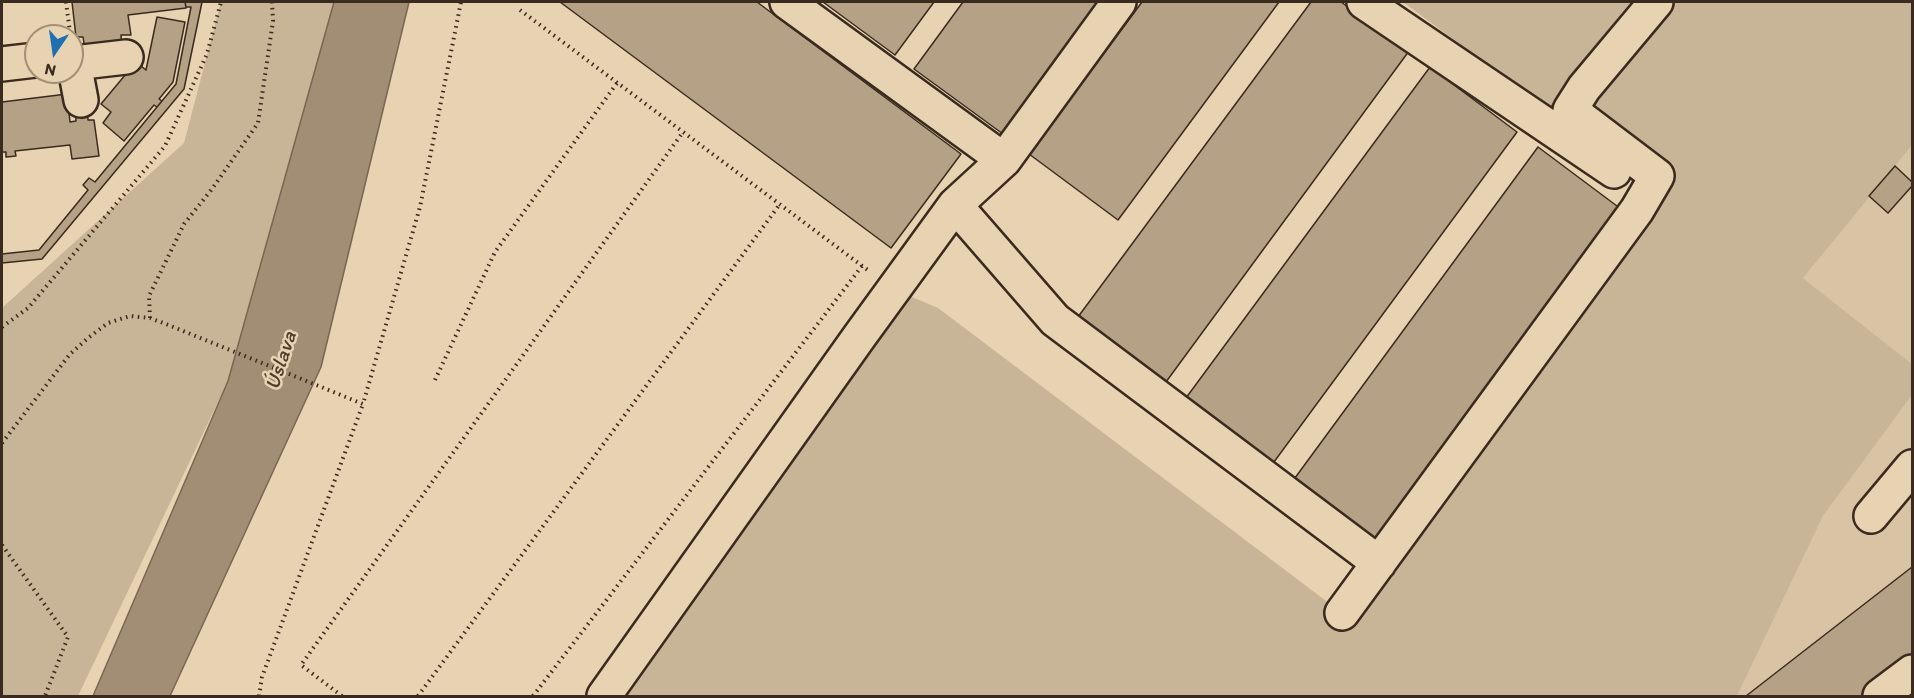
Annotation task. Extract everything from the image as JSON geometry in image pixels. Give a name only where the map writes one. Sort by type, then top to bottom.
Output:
[{"type":"lane","points":[[787,2],[1004,160]]},
{"type":"lane","points":[[603,696],[955,205],[1004,160],[1119,2]]},
{"type":"lane","points":[[1364,2],[1614,171]]},
{"type":"lane","points":[[1342,613],[1637,210],[1658,176],[1570,110],[1584,88],[1656,2]]},
{"type":"lane","points":[[84,55],[126,57]]},
{"type":"lane","points":[[2,64],[24,61]]},
{"type":"lane","points":[[78,84],[81,100]]},
{"type":"lane","points":[[955,205],[1055,320],[1378,563]]},
{"type":"lane","points":[[1871,516],[1912,467]]},
{"type":"lane","points":[[1880,696],[1912,672]]},
{"type":"path","points":[[66,2],[69,24]]},
{"type":"path","points":[[2,327],[28,308],[165,146],[207,54],[221,2]]},
{"type":"path","points":[[150,318],[149,296],[184,224],[212,189],[258,123],[273,21],[272,2]]},
{"type":"path","points":[[259,696],[262,677],[363,404],[420,207],[461,2]]},
{"type":"path","points":[[520,10],[893,289]]},
{"type":"path","points":[[435,380],[495,252],[617,83]]},
{"type":"path","points":[[342,696],[301,665],[683,132]]},
{"type":"path","points":[[418,696],[780,204]]},
{"type":"path","points":[[533,696],[862,266]]},
{"type":"path","points":[[2,443],[70,354],[108,323],[130,316],[150,318],[166,324],[363,404]]},
{"type":"path","points":[[2,545],[68,637],[45,696]]},
{"type":"shaded area","points":[[221,2],[334,2],[228,381],[78,696],[2,696],[2,308],[184,143]]},
{"type":"shaded area","points":[[1403,2],[1912,2],[1912,145],[1803,278],[1912,364],[1912,395],[1823,516],[1737,696],[604,696],[893,289],[938,308],[1342,613],[1649,184]]},
{"type":"shaded area","points":[[1912,145],[1912,364],[1803,278]]},
{"type":"shaded area","points":[[1912,395],[1912,696],[1737,696],[1823,516]]},
{"type":"water","name":"Úslava","points":[[334,2],[409,2],[321,367],[170,696],[93,696],[228,381]]},
{"type":"building","points":[[72,2],[185,2],[186,8],[128,15],[131,35],[121,35],[122,47],[85,50],[84,24],[75,24]]},
{"type":"building","points":[[185,2],[202,2],[184,89],[42,259],[2,263],[2,254],[39,250],[88,190],[83,185],[89,178],[95,182],[176,84],[191,7],[186,7]]},
{"type":"building","points":[[560,2],[757,2],[961,154],[891,248]]},
{"type":"building","points":[[823,2],[934,2],[895,55]]},
{"type":"building","points":[[963,2],[1100,2],[1003,134],[914,69]]},
{"type":"building","points":[[1142,2],[1279,2],[1118,220],[1029,154]]},
{"type":"building","points":[[1311,2],[1341,2],[1409,51],[1163,386],[1075,321]]},
{"type":"building","points":[[157,17],[185,22],[173,82],[159,99],[162,101],[157,107],[154,105],[124,141],[103,123],[111,112],[101,104],[136,62],[146,70]]},
{"type":"building","points":[[1430,67],[1517,132],[1271,466],[1183,402]]},
{"type":"building","points":[[67,94],[70,122],[76,121],[75,107],[87,106],[88,120],[94,120],[99,156],[72,159],[70,145],[15,151],[16,156],[6,157],[6,152],[2,152],[2,102]]},
{"type":"building","points":[[1538,147],[1625,212],[1379,546],[1292,482]]},
{"type":"building","points":[[1895,166],[1912,182],[1912,186],[1888,213],[1869,196]]},
{"type":"building","points":[[1912,567],[1912,658],[1863,696],[1746,696]]}]
